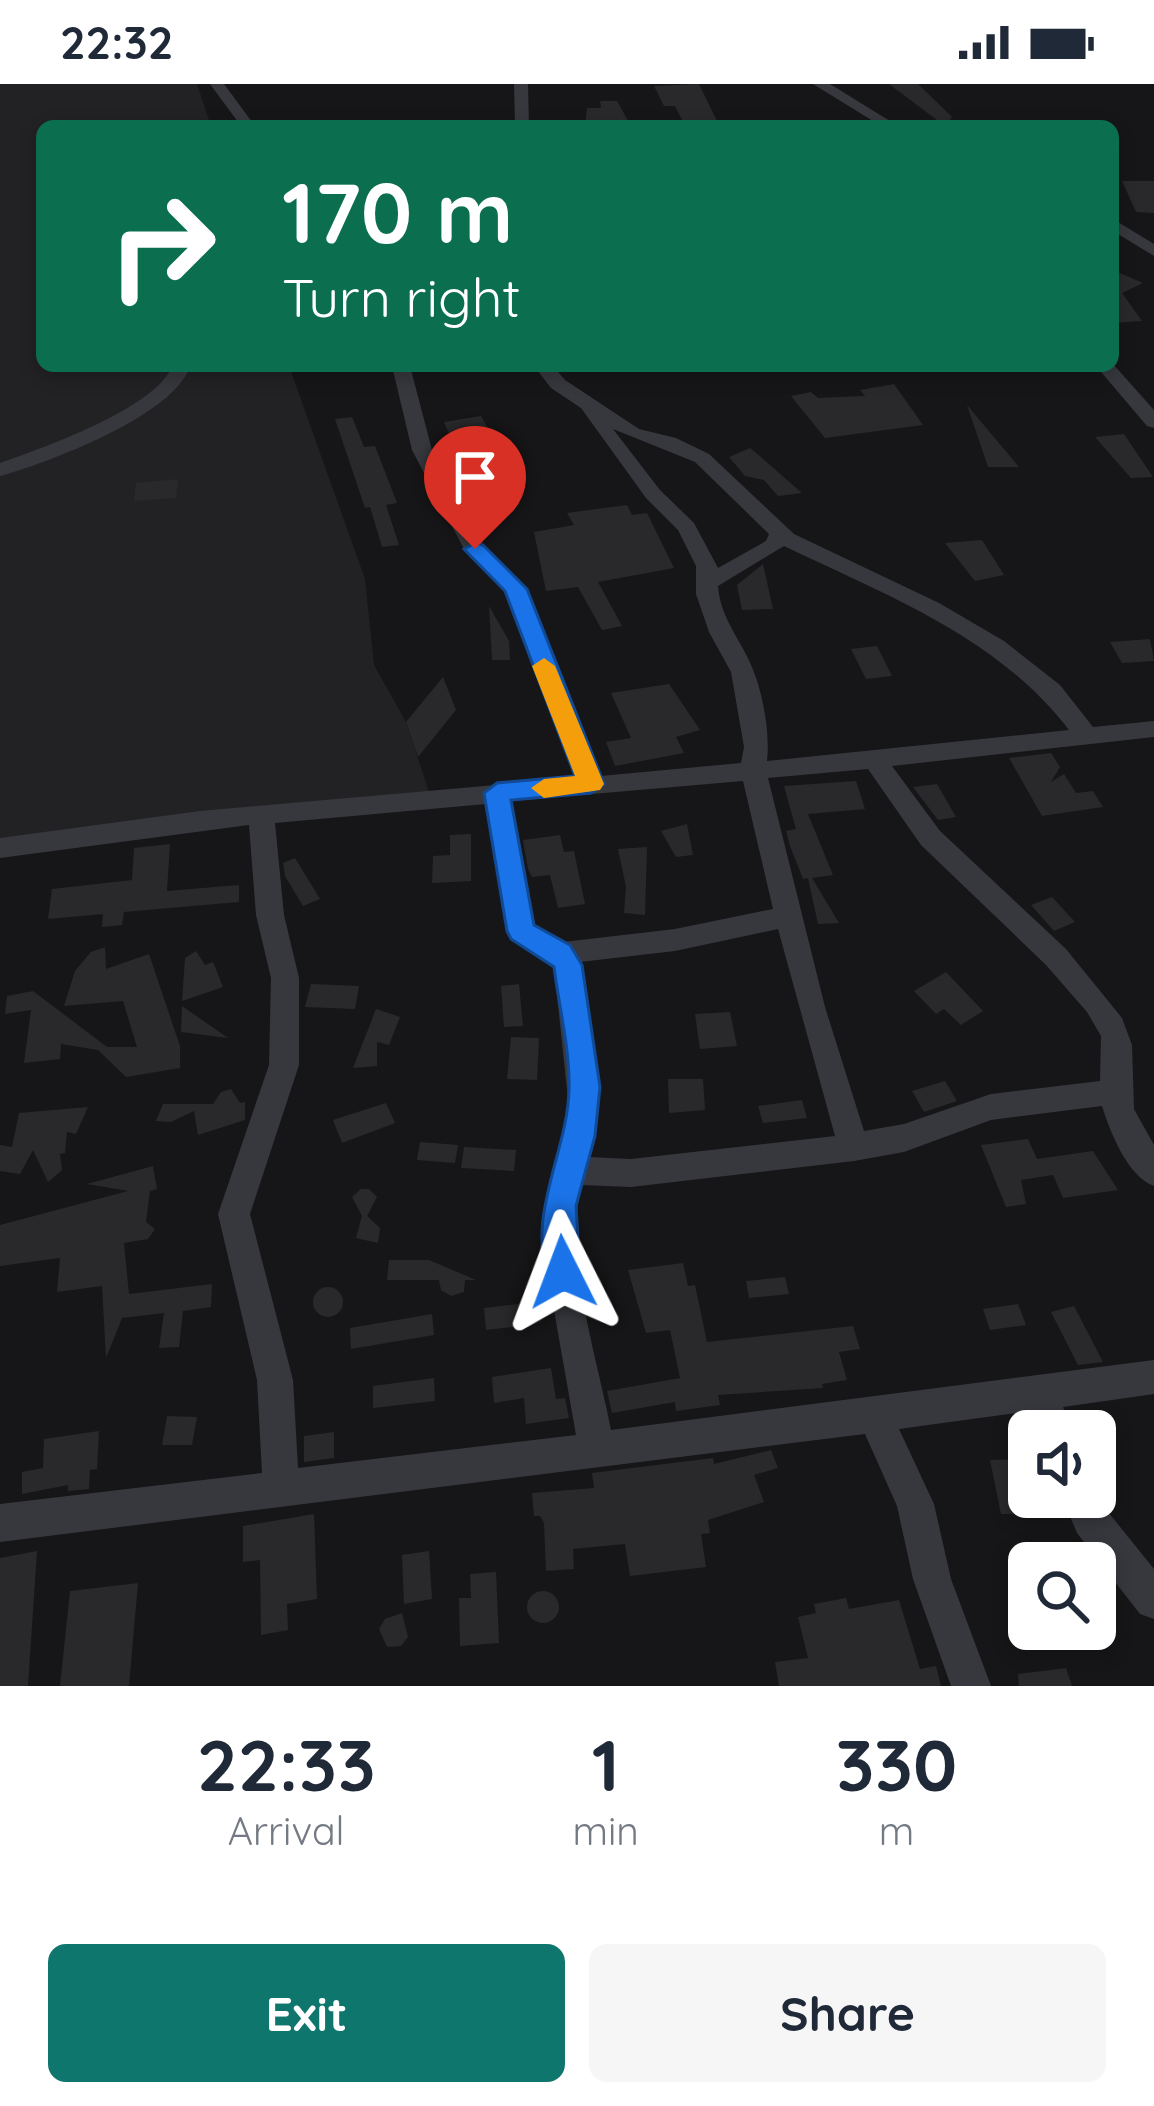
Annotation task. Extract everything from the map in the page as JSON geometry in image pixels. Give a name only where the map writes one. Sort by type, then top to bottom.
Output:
[{"type":"street","points":[[217,84],[242,120]]},
{"type":"street","points":[[520,84],[522,120]]},
{"type":"street","points":[[820,84],[881,120]]},
{"type":"street","points":[[1119,224],[1154,226]]},
{"type":"street","points":[[1119,229],[1154,251]]},
{"type":"street","points":[[0,470],[31,460],[148,402],[172,387],[178,372]]},
{"type":"street","points":[[402,372],[422,450],[475,549],[515,589],[591,784]]},
{"type":"street","points":[[548,372],[558,384],[632,433],[669,442],[701,458],[780,534],[809,553],[932,608],[996,646],[1052,691],[1087,736]]},
{"type":"street","points":[[1110,372],[1154,422]]},
{"type":"street","points":[[590,405],[591,414],[653,494],[688,527],[707,566],[720,632],[743,672],[756,747],[753,770],[792,916],[814,1034],[854,1147]]},
{"type":"street","points":[[707,583],[774,545],[780,534]]},
{"type":"street","points":[[0,848],[261,814],[1148,734]]},
{"type":"street","points":[[875,759],[937,846],[1047,950],[1113,1029],[1120,1061],[1114,1092],[1125,1124],[1154,1172]]},
{"type":"street","points":[[497,793],[521,931],[560,953],[568,965],[585,1087],[580,1136],[560,1206],[558,1242],[597,1450]]},
{"type":"street","points":[[261,814],[270,915],[285,978],[284,1064],[234,1214],[275,1380],[281,1489]]},
{"type":"street","points":[[560,953],[675,940],[792,916]]},
{"type":"street","points":[[569,1170],[667,1170],[854,1147],[904,1138],[991,1107],[1114,1092]]},
{"type":"street","points":[[0,1523],[1154,1377]]},
{"type":"street","points":[[1040,1392],[1047,1410]]},
{"type":"street","points":[[874,1414],[914,1504],[932,1580],[971,1686]]},
{"type":"street","points":[[1089,1518],[1154,1600]]},
{"type":"shaded area","points":[[0,84],[197,84],[209,120],[36,120],[36,372],[291,372],[365,579],[374,665],[406,722],[432,801],[0,838]]},
{"type":"building","points":[[699,84],[717,120],[682,120],[675,106],[664,106],[654,86]]},
{"type":"building","points":[[889,84],[918,84],[952,117],[937,120]]},
{"type":"building","points":[[600,101],[617,101],[628,120],[586,120],[587,108],[601,108]]},
{"type":"building","points":[[1122,181],[1154,181],[1154,213],[1136,212]]},
{"type":"building","points":[[1119,273],[1143,283],[1122,293],[1142,321],[1119,323]]},
{"type":"building","points":[[894,384],[923,425],[825,438],[791,396],[811,392],[818,398],[865,396],[860,390]]},
{"type":"building","points":[[967,405],[1019,467],[988,467]]},
{"type":"building","points":[[481,416],[496,443],[456,450],[444,422]]},
{"type":"building","points":[[352,417],[364,447],[375,446],[397,503],[386,505],[399,545],[382,547],[370,507],[365,508],[335,419]]},
{"type":"building","points":[[1124,434],[1153,477],[1131,478],[1095,437]]},
{"type":"building","points":[[750,448],[802,493],[778,496],[764,480],[745,476],[729,457]]},
{"type":"building","points":[[178,479],[176,498],[134,501],[136,483]]},
{"type":"building","points":[[627,505],[632,515],[647,513],[674,568],[598,582],[622,626],[602,630],[578,587],[546,591],[534,532],[574,525],[567,513]]},
{"type":"building","points":[[982,540],[1004,575],[975,581],[945,543]]},
{"type":"building","points":[[763,564],[773,609],[742,610],[737,585]]},
{"type":"building","points":[[489,606],[509,641],[510,660],[492,660]]},
{"type":"building","points":[[1150,639],[1154,661],[1122,663],[1110,642]]},
{"type":"building","points":[[877,646],[892,676],[866,679],[851,649]]},
{"type":"building","points":[[443,677],[456,710],[418,757],[406,722]]},
{"type":"building","points":[[669,684],[700,730],[676,737],[684,753],[615,766],[606,742],[631,738],[611,693]]},
{"type":"building","points":[[1051,753],[1060,767],[1051,782],[1064,774],[1076,793],[1093,791],[1103,807],[1042,816],[1009,758]]},
{"type":"building","points":[[856,781],[865,809],[808,814],[833,875],[812,878],[839,923],[818,924],[808,878],[803,879],[786,831],[796,829],[784,786]]},
{"type":"building","points":[[937,784],[956,817],[938,820],[913,787]]},
{"type":"building","points":[[687,824],[693,855],[676,857],[661,831]]},
{"type":"building","points":[[471,834],[471,881],[432,883],[433,856],[450,855],[450,835]]},
{"type":"building","points":[[560,835],[564,852],[574,851],[585,904],[558,908],[550,875],[532,877],[528,869],[523,840]]},
{"type":"building","points":[[170,844],[167,891],[239,885],[239,902],[124,912],[122,925],[102,927],[103,914],[48,919],[52,889],[132,880],[134,848]]},
{"type":"building","points":[[647,847],[645,915],[624,913],[626,887],[618,849]]},
{"type":"building","points":[[295,858],[320,899],[303,906],[285,876],[283,863]]},
{"type":"building","points":[[1052,897],[1075,922],[1054,931],[1031,905]]},
{"type":"building","points":[[105,947],[106,969],[149,954],[180,1046],[180,1068],[126,1077],[98,1050],[61,1044],[60,1059],[24,1063],[31,1010],[5,1014],[7,996],[33,991],[107,1047],[137,1047],[123,1001],[64,1006],[75,971],[91,952]]},
{"type":"building","points":[[196,951],[205,965],[213,962],[223,987],[182,1001],[185,958]]},
{"type":"building","points":[[946,972],[983,1011],[961,1025],[944,1009],[936,1014],[914,991]]},
{"type":"building","points":[[311,984],[359,986],[355,1009],[305,1007]]},
{"type":"building","points":[[519,984],[523,1026],[504,1027],[501,986]]},
{"type":"building","points":[[182,1006],[228,1038],[181,1032]]},
{"type":"building","points":[[376,1009],[400,1017],[389,1045],[377,1042],[377,1066],[353,1068]]},
{"type":"building","points":[[730,1012],[737,1046],[700,1049],[695,1014]]},
{"type":"building","points":[[511,1037],[539,1038],[537,1080],[507,1079]]},
{"type":"building","points":[[668,1079],[703,1079],[705,1110],[669,1113]]},
{"type":"building","points":[[945,1081],[957,1101],[924,1112],[912,1091]]},
{"type":"building","points":[[231,1089],[240,1103],[245,1102],[245,1120],[198,1135],[194,1111],[171,1122],[156,1121],[163,1104],[213,1104],[221,1092]]},
{"type":"building","points":[[802,1100],[807,1118],[763,1123],[758,1106]]},
{"type":"building","points":[[386,1103],[395,1123],[342,1143],[333,1120]]},
{"type":"building","points":[[88,1107],[76,1134],[67,1132],[65,1153],[60,1154],[62,1170],[48,1182],[33,1150],[20,1174],[0,1171],[0,1145],[12,1147],[19,1113]]},
{"type":"building","points":[[1028,1139],[1037,1159],[1093,1151],[1118,1190],[1063,1198],[1053,1175],[1021,1180],[1026,1204],[1006,1207],[981,1145]]},
{"type":"building","points":[[420,1142],[458,1145],[455,1163],[417,1160]]},
{"type":"building","points":[[464,1147],[516,1150],[514,1171],[461,1168]]},
{"type":"building","points":[[153,1166],[157,1189],[150,1191],[146,1222],[155,1229],[148,1239],[124,1243],[129,1294],[212,1284],[211,1307],[183,1311],[179,1347],[159,1348],[164,1313],[122,1318],[106,1358],[102,1286],[57,1292],[60,1258],[0,1266],[0,1225],[128,1191],[87,1184]]},
{"type":"building","points":[[361,1189],[377,1197],[367,1216],[380,1228],[378,1243],[356,1238],[362,1216],[352,1197]]},
{"type":"building","points":[[389,1260],[429,1260],[476,1280],[465,1280],[464,1292],[451,1296],[441,1290],[439,1280],[387,1280]]},
{"type":"building","points":[[683,1263],[688,1286],[695,1285],[707,1342],[853,1326],[860,1349],[839,1352],[847,1380],[822,1384],[823,1388],[718,1395],[720,1405],[676,1411],[675,1402],[612,1413],[607,1391],[680,1378],[670,1330],[646,1333],[628,1270]]},
{"type":"building","points":[[785,1277],[789,1294],[749,1298],[746,1281]]},
{"type":"building","points":[[328,1287],[343,1302],[328,1317],[313,1302]]},
{"type":"building","points":[[526,1303],[528,1325],[486,1330],[484,1308]]},
{"type":"building","points":[[1018,1304],[1026,1325],[990,1330],[983,1309]]},
{"type":"building","points":[[1074,1306],[1103,1362],[1078,1365],[1051,1312]]},
{"type":"building","points":[[432,1314],[434,1335],[351,1349],[350,1328]]},
{"type":"building","points":[[551,1368],[556,1399],[565,1398],[569,1418],[526,1424],[524,1398],[494,1403],[492,1377]]},
{"type":"building","points":[[434,1378],[435,1401],[373,1408],[373,1386]]},
{"type":"building","points":[[167,1416],[197,1417],[192,1445],[162,1445]]},
{"type":"building","points":[[99,1431],[97,1469],[90,1470],[89,1489],[68,1491],[68,1485],[22,1494],[22,1472],[43,1468],[44,1439]]},
{"type":"building","points":[[334,1432],[334,1458],[304,1462],[304,1436]]},
{"type":"building","points":[[771,1450],[778,1468],[754,1475],[764,1502],[708,1520],[710,1533],[701,1534],[706,1567],[630,1576],[625,1544],[573,1549],[574,1569],[546,1571],[544,1523],[534,1516],[532,1493],[594,1488],[592,1473],[713,1458],[714,1464]]},
{"type":"building","points":[[990,1460],[1008,1460],[1008,1514],[1001,1514]]},
{"type":"building","points":[[314,1514],[317,1599],[287,1604],[288,1630],[261,1635],[260,1560],[243,1562],[243,1526]]},
{"type":"building","points":[[37,1551],[28,1686],[0,1686],[0,1558]]},
{"type":"building","points":[[429,1551],[432,1599],[404,1604],[402,1555]]},
{"type":"building","points":[[496,1572],[499,1643],[460,1646],[459,1598],[471,1598],[470,1574]]},
{"type":"building","points":[[138,1583],[129,1686],[60,1686],[70,1591]]},
{"type":"building","points":[[543,1591],[554,1596],[559,1607],[554,1618],[543,1623],[532,1618],[527,1607],[532,1596]]},
{"type":"building","points":[[846,1598],[849,1609],[899,1600],[920,1669],[936,1666],[941,1686],[779,1686],[775,1662],[808,1658],[798,1617],[816,1613],[814,1604]]},
{"type":"building","points":[[402,1613],[408,1637],[401,1646],[387,1647],[379,1629],[385,1619]]},
{"type":"building","points":[[1066,1668],[1072,1686],[1019,1686],[1018,1674]]},
{"type":"slow traffic","points":[[544,666],[591,784],[544,788]]},
{"type":"route","points":[[475,549],[515,589],[591,784],[497,793],[521,931],[560,953],[568,965],[585,1087],[580,1136],[560,1206],[558,1242],[563,1272]]}]
